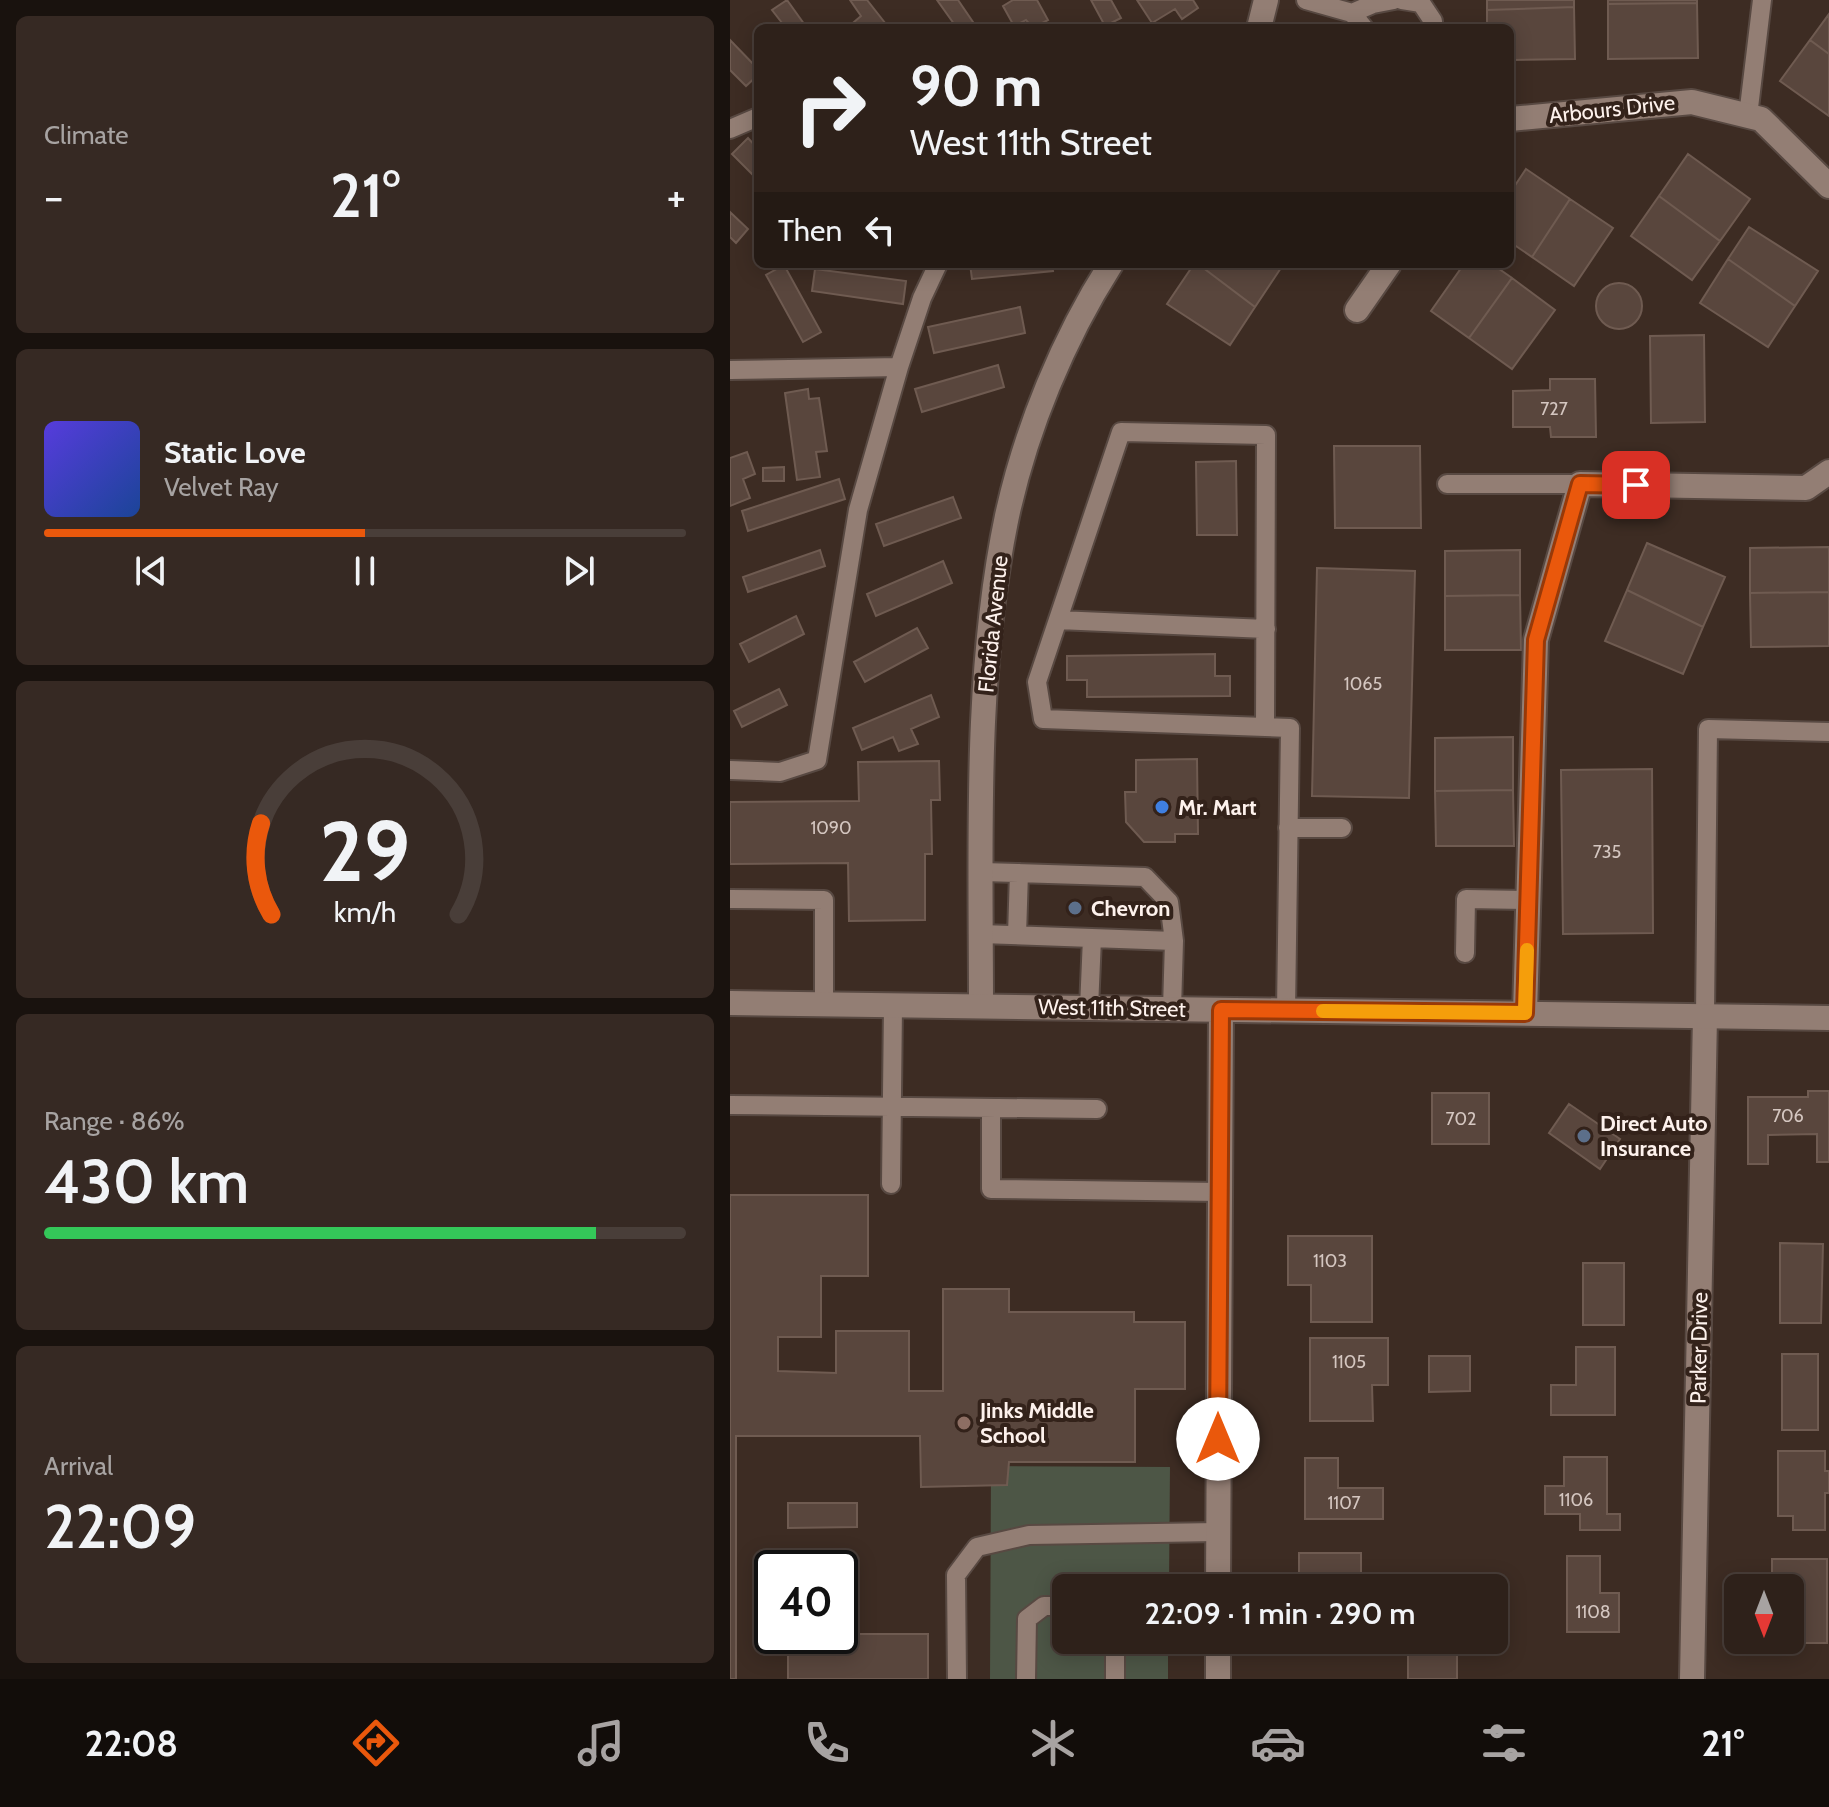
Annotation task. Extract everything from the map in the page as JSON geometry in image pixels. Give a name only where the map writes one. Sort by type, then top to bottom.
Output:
[{"type":"street","points":[[1260,24],[1266,0]]},
{"type":"street","name":"Arbours Drive","points":[[1514,119],[1692,102],[1761,119],[1829,186]]},
{"type":"street","name":"Florida Avenue","points":[[981,1006],[986,676],[995,589],[1008,512],[1023,457],[1050,385],[1076,327],[1109,268]]},
{"type":"street","points":[[1357,310],[1386,268]]},
{"type":"street","points":[[1525,1013],[1536,640],[1580,484],[1806,488],[1827,475]]},
{"type":"street","name":"West 11th Street","points":[[730,1003],[1829,1018]]},
{"type":"street","points":[[1218,1574],[1221,1010]]},
{"type":"street","name":"Parker Drive","points":[[1692,1679],[1705,1016]]},
{"type":"street","points":[[1218,1654],[1218,1679]]},
{"type":"lane","points":[[1306,0],[1358,21],[1373,4],[1394,0]]},
{"type":"lane","points":[[1402,0],[1421,3],[1433,24]]},
{"type":"lane","points":[[1748,116],[1762,0]]},
{"type":"lane","points":[[730,129],[754,119]]},
{"type":"lane","points":[[730,770],[780,772],[817,760],[858,510],[899,367],[922,298],[936,268]]},
{"type":"lane","points":[[730,370],[899,367]]},
{"type":"lane","points":[[1265,727],[1266,435],[1121,432],[1037,682],[1043,719],[1290,728],[1286,1011]]},
{"type":"lane","points":[[1447,484],[1580,484]]},
{"type":"lane","points":[[1058,620],[1266,629]]},
{"type":"lane","points":[[1705,1016],[1708,729],[1829,732]]},
{"type":"lane","points":[[1288,828],[1342,828]]},
{"type":"lane","points":[[982,872],[1019,873],[1066,882],[1145,877],[1169,902],[1174,941],[1172,1009]]},
{"type":"lane","points":[[1017,935],[1019,873]]},
{"type":"lane","points":[[730,899],[824,900],[824,1004]]},
{"type":"lane","points":[[1465,953],[1466,899],[1529,900]]},
{"type":"lane","points":[[981,934],[1064,933],[1092,938],[1174,941]]},
{"type":"lane","points":[[1089,1008],[1092,938]]},
{"type":"lane","points":[[891,1184],[893,1005]]},
{"type":"lane","points":[[730,1105],[1097,1109]]},
{"type":"lane","points":[[991,1108],[991,1189],[1220,1192]]},
{"type":"lane","points":[[957,1679],[956,1575],[977,1547],[1029,1535],[1218,1532]]},
{"type":"lane","points":[[1026,1679],[1027,1619],[1044,1606],[1052,1606]]},
{"type":"lane","points":[[1115,1654],[1115,1679]]},
{"type":"green space","points":[[991,1466],[1170,1467],[1169,1574],[1052,1574],[1052,1654],[1168,1654],[1168,1679],[990,1679]]},
{"type":"building","points":[[787,0],[804,24],[783,24],[772,10]]},
{"type":"building","points":[[850,0],[867,0],[886,24],[852,24],[861,16]]},
{"type":"building","points":[[937,0],[958,0],[974,24],[954,24]]},
{"type":"building","points":[[1013,0],[1037,0],[1048,20],[1040,24],[1030,24],[1026,20],[1013,24],[1003,6]]},
{"type":"building","points":[[1091,0],[1111,0],[1121,18],[1104,24]]},
{"type":"building","points":[[1137,0],[1193,0],[1198,8],[1182,19],[1175,9],[1152,23]]},
{"type":"building","points":[[1487,0],[1574,0],[1574,7],[1487,10]]},
{"type":"building","points":[[1608,0],[1697,0],[1697,3],[1608,4]]},
{"type":"building","points":[[1697,3],[1698,58],[1608,59],[1608,4]]},
{"type":"building","points":[[1574,7],[1575,59],[1514,60],[1514,24],[1487,24],[1487,10]]},
{"type":"building","points":[[1829,14],[1829,54],[1810,40]]},
{"type":"building","points":[[730,40],[754,65],[754,79],[746,86],[730,70]]},
{"type":"building","points":[[1810,40],[1829,54],[1829,116],[1780,81]]},
{"type":"building","points":[[748,138],[754,145],[754,176],[732,154]]},
{"type":"building","points":[[1688,154],[1750,199],[1720,241],[1659,196]]},
{"type":"building","points":[[1526,169],[1570,199],[1532,257],[1514,245],[1514,187]]},
{"type":"building","points":[[1659,196],[1720,241],[1692,280],[1631,236]]},
{"type":"building","points":[[1570,199],[1613,228],[1574,286],[1532,257]]},
{"type":"building","points":[[730,212],[748,229],[736,243],[730,237]]},
{"type":"building","points":[[1749,227],[1818,271],[1795,306],[1728,259]]},
{"type":"building","points":[[1728,259],[1795,306],[1768,347],[1700,303]]},
{"type":"building","points":[[786,268],[821,332],[803,342],[766,275]]},
{"type":"building","points":[[971,268],[1053,268],[1053,271],[972,279]]},
{"type":"building","points":[[1191,268],[1203,268],[1255,307],[1230,345],[1167,304]]},
{"type":"building","points":[[1203,268],[1281,268],[1255,307]]},
{"type":"building","points":[[1461,268],[1498,268],[1512,278],[1469,338],[1431,311]]},
{"type":"building","points":[[815,269],[906,281],[903,304],[812,291]]},
{"type":"building","points":[[1512,278],[1555,310],[1512,369],[1469,338]]},
{"type":"building","points":[[1619,283],[1636,289],[1642,306],[1636,323],[1619,329],[1602,323],[1596,306],[1602,289]]},
{"type":"building","points":[[1020,307],[1025,333],[934,353],[928,327]]},
{"type":"building","points":[[1704,335],[1705,422],[1651,423],[1650,336]]},
{"type":"building","points":[[998,365],[1004,387],[922,412],[915,389]]},
{"type":"building","points":[[1550,379],[1595,379],[1596,437],[1551,437],[1550,427],[1513,427],[1513,391],[1550,390]]},
{"type":"building","points":[[808,389],[809,399],[819,398],[827,451],[816,452],[820,477],[797,480],[785,393]]},
{"type":"building","points":[[1334,446],[1420,446],[1421,528],[1335,528]]},
{"type":"building","points":[[747,452],[755,474],[743,479],[750,498],[730,506],[730,458]]},
{"type":"building","points":[[1236,461],[1237,535],[1197,535],[1196,462]]},
{"type":"building","points":[[784,467],[784,481],[763,481],[763,468]]},
{"type":"building","points":[[839,479],[845,499],[748,531],[742,511]]},
{"type":"building","points":[[953,497],[961,518],[884,546],[876,524]]},
{"type":"building","points":[[1647,543],[1725,577],[1703,627],[1627,590]]},
{"type":"building","points":[[1829,547],[1829,592],[1750,593],[1750,548]]},
{"type":"building","points":[[820,550],[825,566],[748,592],[743,577]]},
{"type":"building","points":[[1520,550],[1520,595],[1445,596],[1445,551]]},
{"type":"building","points":[[943,561],[952,583],[876,616],[867,594]]},
{"type":"building","points":[[1317,568],[1415,571],[1409,798],[1312,796]]},
{"type":"building","points":[[1627,590],[1703,627],[1683,674],[1605,641]]},
{"type":"building","points":[[1829,592],[1829,646],[1751,647],[1750,593]]},
{"type":"building","points":[[1520,595],[1521,650],[1445,650],[1445,596]]},
{"type":"building","points":[[796,616],[804,634],[749,662],[740,644]]},
{"type":"building","points":[[917,628],[928,648],[865,682],[854,662]]},
{"type":"building","points":[[1215,654],[1215,676],[1230,676],[1230,696],[1087,697],[1087,680],[1067,680],[1067,656]]},
{"type":"building","points":[[779,689],[787,705],[742,727],[734,711]]},
{"type":"building","points":[[931,695],[939,717],[911,729],[918,744],[899,751],[893,737],[862,750],[853,728]]},
{"type":"building","points":[[1513,737],[1513,790],[1435,791],[1435,738]]},
{"type":"building","name":"Mr. Mart","points":[[1197,759],[1198,834],[1175,834],[1175,842],[1144,842],[1126,822],[1125,792],[1136,792],[1136,760]]},
{"type":"building","points":[[939,761],[940,800],[931,800],[932,854],[925,854],[925,920],[849,921],[848,863],[730,864],[730,802],[859,801],[858,762]]},
{"type":"building","points":[[1652,769],[1653,933],[1563,934],[1561,770]]},
{"type":"building","points":[[1513,790],[1514,846],[1436,846],[1435,791]]},
{"type":"building","points":[[1808,1091],[1829,1091],[1829,1162],[1817,1162],[1817,1134],[1768,1135],[1768,1164],[1748,1164],[1748,1097],[1808,1097]]},
{"type":"building","points":[[1432,1093],[1489,1093],[1489,1144],[1432,1144]]},
{"type":"building","name":"Direct Auto Insurance","points":[[1569,1104],[1620,1139],[1600,1169],[1549,1133]]},
{"type":"building","points":[[730,1195],[868,1195],[868,1276],[821,1276],[821,1337],[778,1337],[778,1371],[836,1373],[836,1331],[909,1331],[909,1391],[943,1391],[943,1289],[1009,1289],[1009,1312],[1134,1312],[1134,1322],[1185,1322],[1185,1389],[1135,1389],[1135,1462],[1009,1462],[1007,1485],[921,1487],[920,1436],[736,1436],[736,1679],[730,1679]]},
{"type":"building","points":[[1288,1236],[1372,1236],[1372,1322],[1311,1322],[1311,1285],[1288,1285]]},
{"type":"building","points":[[1780,1243],[1823,1244],[1821,1323],[1780,1323]]},
{"type":"building","points":[[1583,1263],[1624,1263],[1624,1325],[1583,1325]]},
{"type":"building","points":[[1310,1338],[1388,1338],[1388,1385],[1372,1385],[1373,1421],[1310,1421]]},
{"type":"building","points":[[1576,1347],[1615,1347],[1615,1415],[1551,1415],[1551,1385],[1576,1385]]},
{"type":"building","points":[[1782,1354],[1818,1354],[1818,1430],[1782,1430]]},
{"type":"building","points":[[1429,1356],[1470,1356],[1470,1391],[1429,1392]]},
{"type":"building","points":[[1778,1451],[1825,1451],[1829,1493],[1825,1493],[1825,1530],[1793,1530],[1793,1516],[1778,1516]]},
{"type":"building","points":[[1564,1457],[1607,1457],[1607,1514],[1620,1514],[1620,1530],[1580,1530],[1580,1514],[1545,1514],[1545,1486],[1564,1486]]},
{"type":"building","points":[[1305,1458],[1338,1458],[1338,1488],[1383,1488],[1383,1519],[1305,1519]]},
{"type":"building","points":[[788,1503],[857,1503],[857,1527],[788,1528]]},
{"type":"building","points":[[1299,1553],[1361,1553],[1361,1574],[1299,1574]]},
{"type":"building","points":[[1567,1556],[1600,1556],[1600,1593],[1619,1593],[1619,1632],[1567,1632]]},
{"type":"building","points":[[1772,1559],[1827,1559],[1827,1643],[1804,1643],[1804,1574],[1772,1574]]},
{"type":"building","points":[[858,1634],[928,1634],[928,1679],[788,1679],[788,1654],[858,1654]]},
{"type":"building","points":[[1408,1654],[1457,1654],[1457,1679],[1408,1679]]},
{"type":"slow traffic","points":[[1323,1011],[1525,1013],[1527,950]]},
{"type":"place","name":"Mr. Mart","points":[[1162,807]]},
{"type":"place","name":"Chevron","points":[[1075,908]]},
{"type":"place","name":"Direct Auto Insurance","points":[[1584,1136]]},
{"type":"place","name":"Jinks Middle School","points":[[964,1423]]},
{"type":"route","points":[[1218,1439],[1221,1010],[1525,1013],[1536,640],[1580,484],[1636,485]]}]
